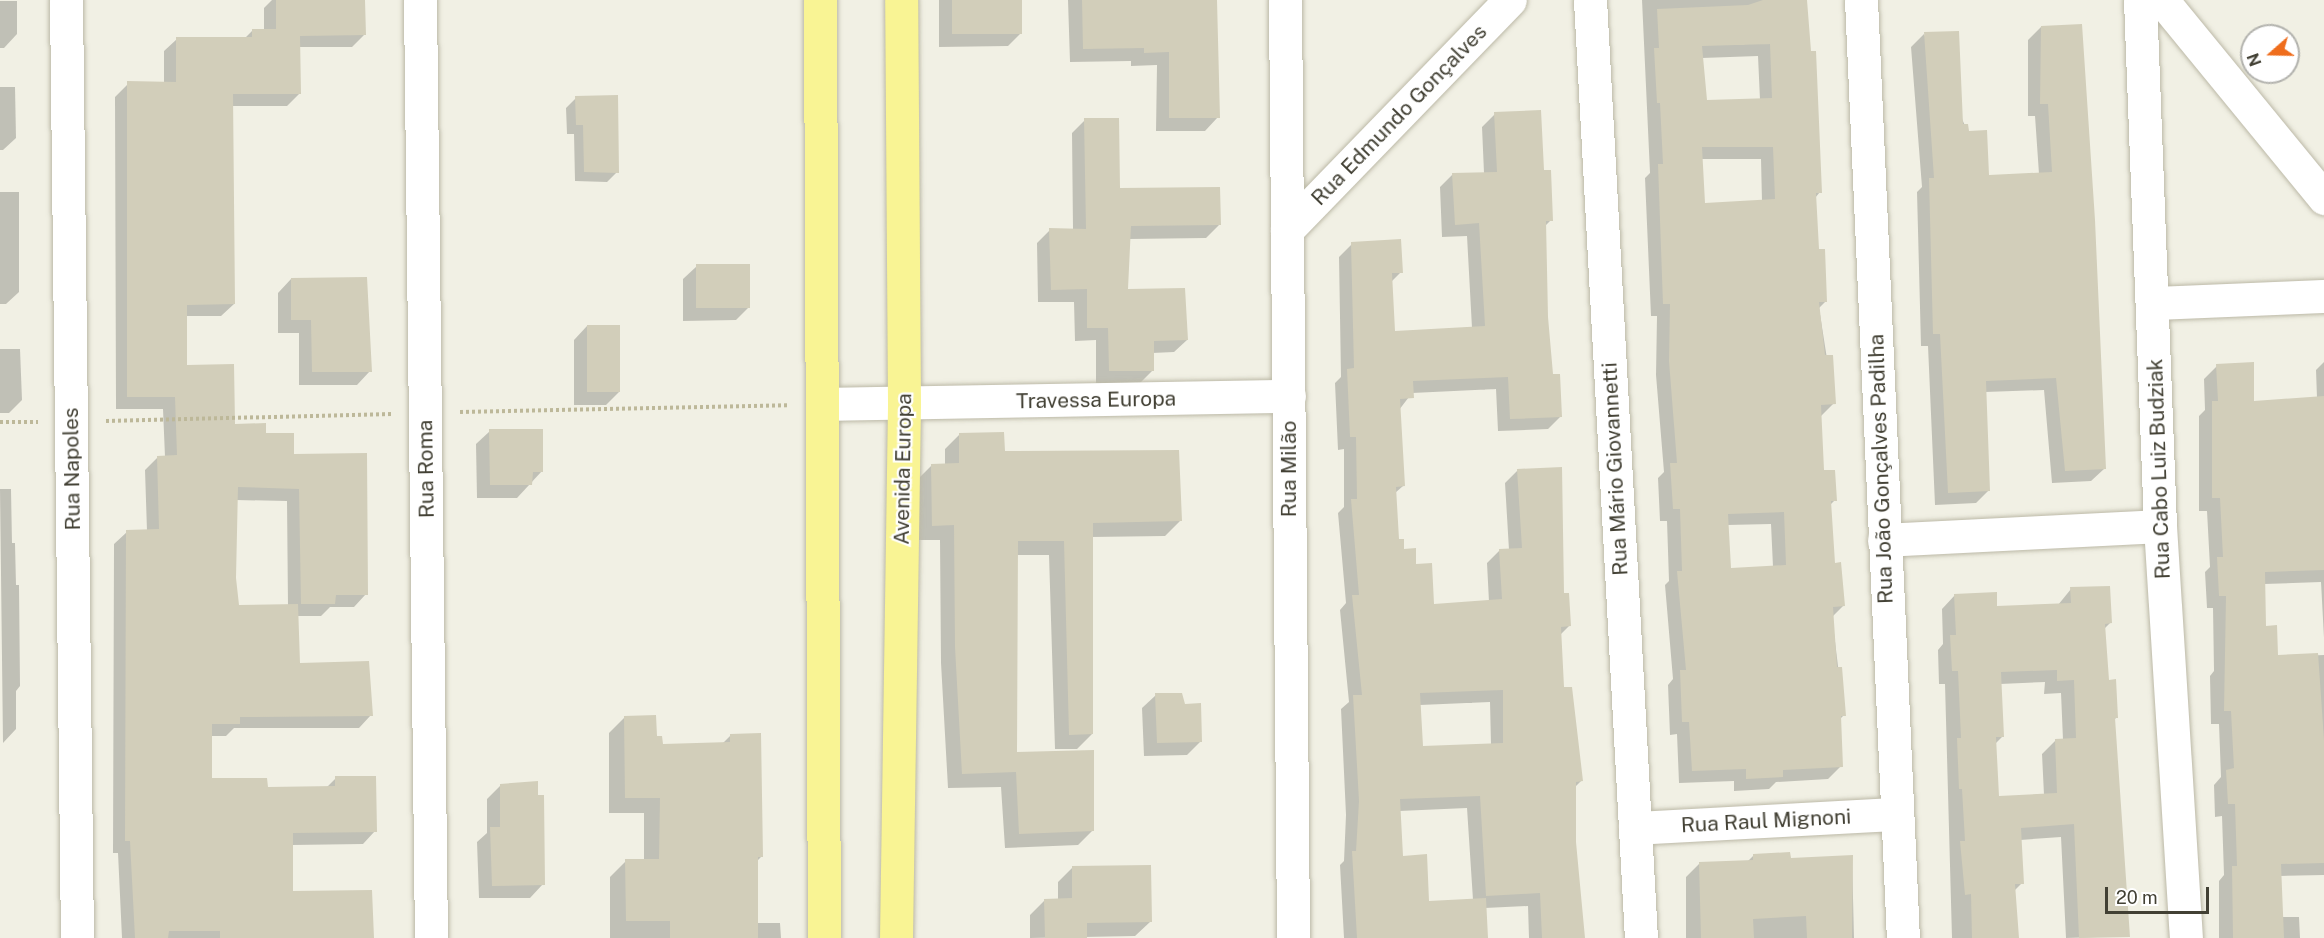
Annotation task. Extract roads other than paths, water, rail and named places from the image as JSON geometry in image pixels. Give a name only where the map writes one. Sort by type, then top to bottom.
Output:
[{"type":"main road","points":[[820,0],[824,938]]},
{"type":"main road","name":"Avenida Europa","points":[[896,938],[904,403],[902,0]]},
{"type":"street","name":"Rua Napoles","points":[[66,0],[77,938]]},
{"type":"street","name":"Rua Roma","points":[[420,0],[431,938]]},
{"type":"street","name":"Rua Milão","points":[[1286,0],[1293,938]]},
{"type":"street","name":"Rua Edmundo Gonçalves","points":[[1287,230],[1510,0]]},
{"type":"street","name":"Rua Mário Giovannetti","points":[[1590,0],[1641,938]]},
{"type":"street","name":"Rua João Gonçalves Padilha","points":[[1861,0],[1903,938]]},
{"type":"street","name":"Rua Cabo Luiz Budziak","points":[[2140,0],[2154,303],[2160,526],[2186,938]]},
{"type":"street","points":[[2162,0],[2324,198]]},
{"type":"street","points":[[2154,303],[2324,296]]},
{"type":"street","name":"Travessa Europa","points":[[822,404],[1289,396]]},
{"type":"street","points":[[1884,540],[2160,526]]},
{"type":"street","name":"Rua Raul Mignoni","points":[[1635,828],[1896,814]]}]
